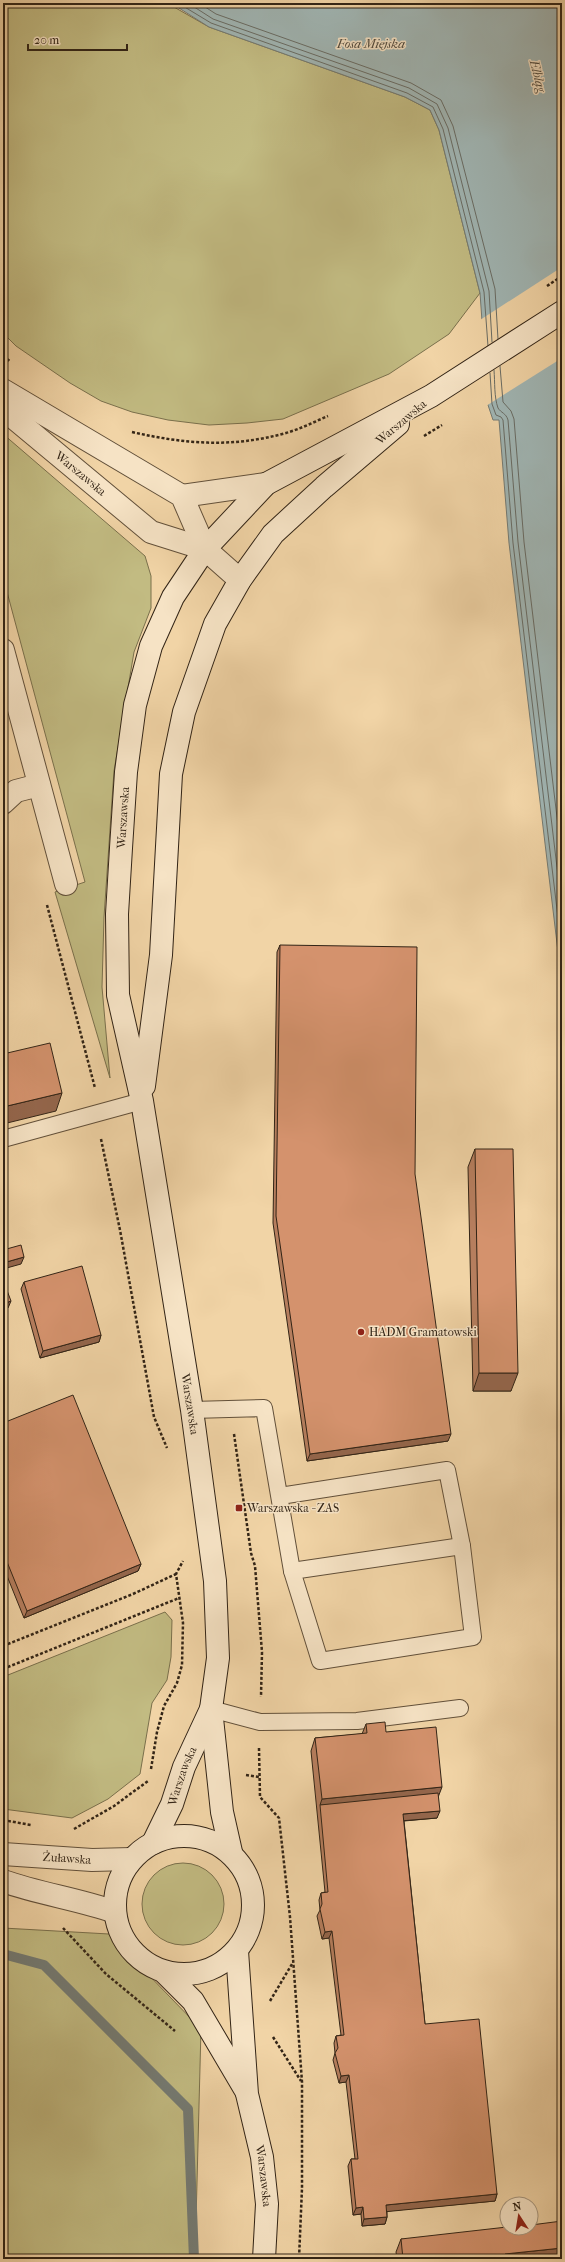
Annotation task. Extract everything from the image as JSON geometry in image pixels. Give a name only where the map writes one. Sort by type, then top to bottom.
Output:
[{"type":"main road","points":[[431,396],[562,312]]},
{"type":"main road","points":[[3,390],[182,496]]},
{"type":"main road","name":"Warszawska","points":[[231,1852],[222,1812],[212,1709],[218,1658],[215,1582],[192,1410],[142,1101],[118,995],[117,914],[126,772],[135,705],[151,646],[173,597],[205,549],[266,484],[431,396]]},
{"type":"main road","name":"Warszawska","points":[[142,1101],[161,955],[172,774],[184,712],[197,671],[215,624],[240,580],[273,534],[324,487],[431,396]]},
{"type":"main road","name":"Warszawska","points":[[3,409],[151,532],[205,549],[240,580]]},
{"type":"main road","name":"Warszawska","points":[[205,549],[182,496],[266,484]]},
{"type":"main road","points":[[3,650],[66,884]]},
{"type":"main road","points":[[3,803],[16,791],[39,785]]},
{"type":"main road","name":"Warszawska","points":[[153,1843],[172,1804],[184,1767],[212,1709]]},
{"type":"main road","points":[[174,1836],[195,1836],[216,1843],[231,1852],[246,1872],[253,1893],[253,1914],[248,1933],[236,1951],[219,1965],[202,1972],[182,1975],[164,1972],[143,1962],[129,1948],[118,1930],[115,1912],[115,1892],[121,1875],[131,1859],[153,1843],[174,1836]]},
{"type":"main road","name":"Żuławska","points":[[3,1854],[92,1860],[131,1859]]},
{"type":"main road","points":[[3,1881],[32,1891],[84,1902],[115,1912]]},
{"type":"main road","name":"Warszawska","points":[[236,1951],[247,2094],[255,2123],[264,2173],[266,2204],[264,2259]]},
{"type":"main road","name":"Warszawska","points":[[164,1972],[193,2001],[247,2094]]},
{"type":"lane","points":[[3,1139],[142,1101]]},
{"type":"lane","points":[[192,1410],[264,1408],[292,1571],[320,1661],[473,1637],[462,1546],[447,1470],[280,1496]]},
{"type":"lane","points":[[292,1571],[462,1546]]},
{"type":"lane","points":[[212,1709],[260,1722],[357,1721],[460,1708]]},
{"type":"path","points":[[3,356],[15,365]]},
{"type":"path","points":[[128,431],[167,439],[208,444],[246,442],[286,433],[335,414]]},
{"type":"path","points":[[420,439],[440,426]]},
{"type":"path","points":[[46,900],[94,1080],[103,1152],[120,1230],[154,1417],[168,1452]]},
{"type":"path","points":[[227,1409],[236,1442],[251,1553],[255,1566],[262,1652],[260,1797],[278,1818],[290,1916],[302,2082],[302,2188],[298,2259]]},
{"type":"path","points":[[3,1646],[133,1594],[176,1574],[185,1558]]},
{"type":"path","points":[[66,1829],[73,1829],[114,1806],[149,1780],[157,1732],[164,1706],[177,1683],[182,1665],[183,1623],[176,1574]]},
{"type":"path","points":[[3,1669],[179,1598]]},
{"type":"path","points":[[3,1820],[38,1827]]},
{"type":"path","points":[[269,2030],[302,2082]]},
{"type":"shaded area","points":[[3,3],[167,3],[209,27],[405,97],[430,110],[439,130],[480,293],[449,334],[389,374],[283,419],[209,425],[168,420],[132,412],[101,401],[70,383],[16,346],[3,333]]},
{"type":"shaded area","points":[[3,434],[145,556],[151,576],[151,608],[134,652],[114,771],[104,917],[102,987],[110,1078],[55,892],[85,882],[3,577]]},
{"type":"shaded area","points":[[165,1612],[172,1620],[171,1657],[167,1680],[152,1703],[140,1774],[108,1799],[72,1818],[3,1809],[3,1677]]},
{"type":"shaded area","points":[[175,1863],[191,1863],[206,1870],[217,1881],[224,1896],[224,1912],[221,1920],[212,1933],[199,1942],[191,1945],[175,1945],[160,1938],[149,1927],[142,1912],[142,1896],[149,1881],[160,1870]]},
{"type":"shaded area","points":[[3,1928],[109,1934],[201,2029],[195,2259],[3,2259]]},
{"type":"water","points":[[171,3],[562,3],[562,985],[509,543],[499,420],[493,420],[488,405],[480,293],[439,130],[430,110],[405,97],[209,27]]},
{"type":"pier","points":[[562,267],[562,358],[486,406],[480,320]]},
{"type":"building","points":[[280,945],[417,947],[415,1174],[451,1434],[310,1454],[276,1216]]},
{"type":"building","points":[[50,1043],[62,1093],[3,1107],[3,1054]]},
{"type":"building","points":[[475,1149],[513,1149],[518,1373],[479,1373]]},
{"type":"building","points":[[21,1245],[24,1257],[3,1263],[3,1250]]},
{"type":"building","points":[[82,1266],[101,1335],[43,1351],[24,1282]]},
{"type":"building","points":[[3,1280],[11,1301],[3,1304]]},
{"type":"building","points":[[73,1395],[141,1564],[27,1611],[3,1552],[3,1423]]},
{"type":"building","points":[[385,1722],[386,1732],[436,1727],[442,1787],[322,1799],[315,1738],[367,1733],[366,1724]]},
{"type":"building","points":[[438,1793],[440,1811],[403,1814],[425,2024],[479,2019],[497,2194],[386,2205],[387,2217],[364,2219],[363,2207],[356,2208],[351,2159],[358,2159],[349,2075],[341,2076],[335,2053],[338,2048],[336,2036],[344,2035],[332,1931],[325,1932],[320,1909],[322,1904],[321,1893],[328,1892],[320,1805]]},
{"type":"building","points":[[562,2221],[562,2248],[505,2254],[506,2259],[403,2259],[401,2239],[499,2228],[499,2236],[539,2236],[539,2224]]},
{"type":"waterway","points":[[3,1954],[44,1965],[188,2109],[194,2259]]},
{"type":"place","name":"HADM Gramatowski","points":[[361,1332]]},
{"type":"place","name":"Warszawska - ZAS","points":[[239,1508]]},
{"type":"water label","name":"Fosa Miejska","points":[[371,43]]},
{"type":"water label","name":"Elbląg","points":[[538,76]]}]
